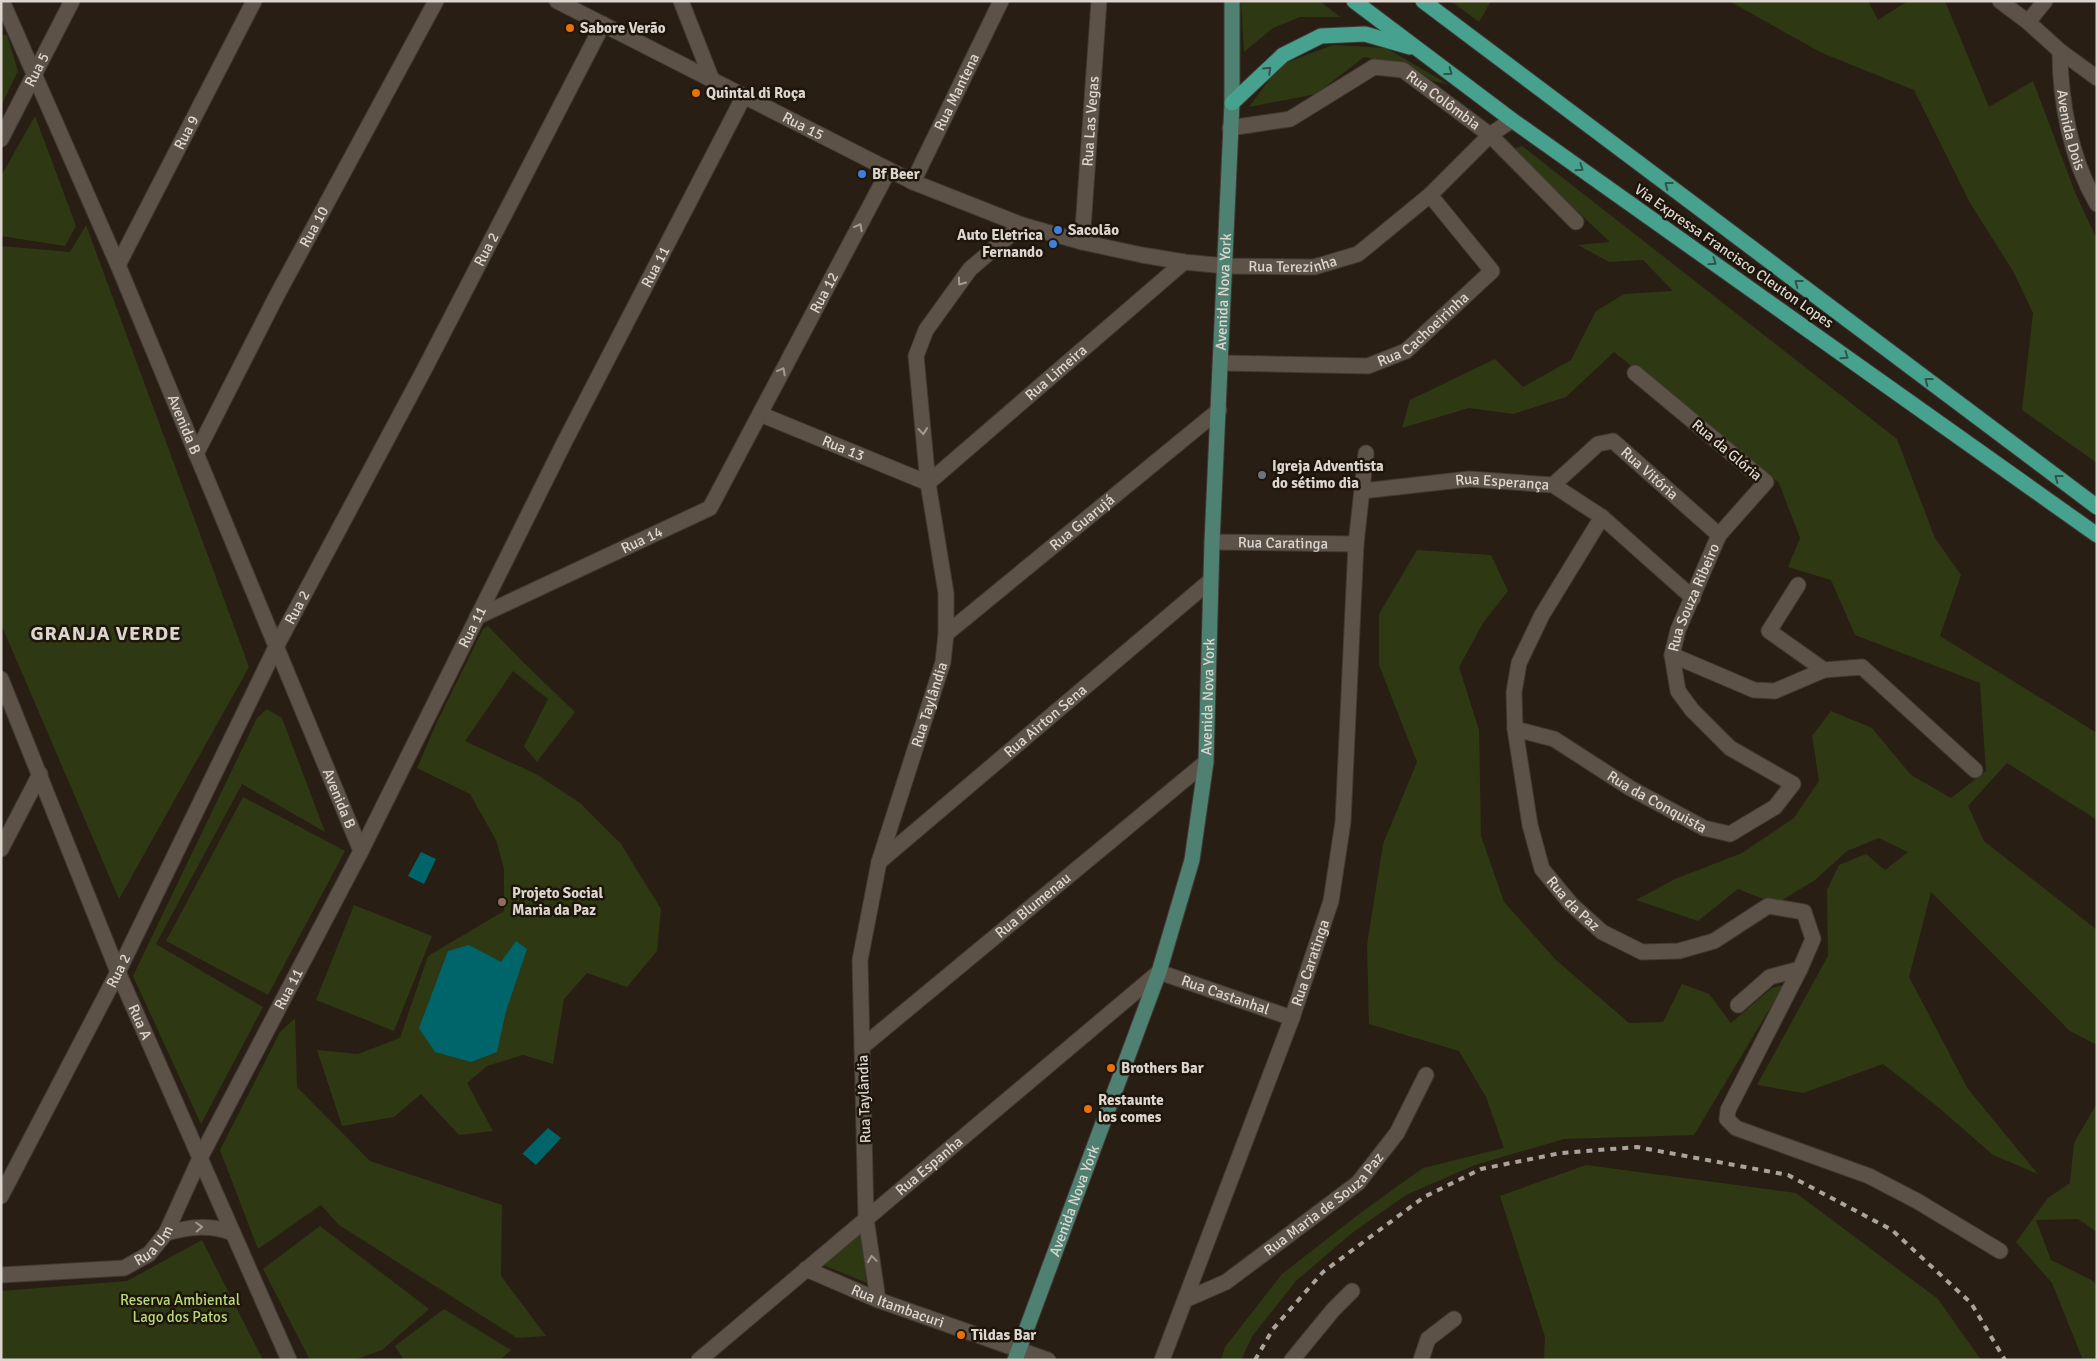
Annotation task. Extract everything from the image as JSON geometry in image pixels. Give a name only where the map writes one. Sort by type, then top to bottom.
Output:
[{"type":"highway","name":"Via Expressa Francisco Cleuton Lopes","points":[[1354,1],[1512,120],[2097,535]]},
{"type":"highway","name":"Via Expressa Francisco Cleuton Lopes","points":[[1423,1],[2097,507]]},
{"type":"highway","points":[[1232,103],[1283,55],[1321,36],[1364,34],[1420,50]]},
{"type":"main road","name":"Avenida Nova York","points":[[1016,1355],[1159,972],[1192,860],[1206,762],[1210,581],[1222,363],[1232,103],[1232,1]]},
{"type":"street","name":"Avenida B","points":[[2,1],[118,265],[361,851]]},
{"type":"street","name":"Rua 5","points":[[1,139],[72,1]]},
{"type":"street","name":"Rua 9","points":[[118,265],[254,1]]},
{"type":"street","name":"Rua 10","points":[[196,454],[276,297],[436,1]]},
{"type":"street","name":"Rua 15","points":[[557,1],[889,170]]},
{"type":"street","points":[[682,1],[712,80]]},
{"type":"street","name":"Rua Mantena","points":[[914,182],[1001,1]]},
{"type":"street","name":"Rua Las Vegas","points":[[1082,242],[1099,1]]},
{"type":"street","points":[[2000,1],[2028,22],[2060,51],[2097,78]]},
{"type":"street","points":[[2028,22],[2045,1]]},
{"type":"street","name":"Rua 2","points":[[1,1196],[118,972],[276,647],[424,370],[603,24]]},
{"type":"street","name":"Avenida Dois","points":[[2060,51],[2060,80],[2073,143],[2086,185],[2097,204]]},
{"type":"street","name":"Rua Colômbia","points":[[1230,128],[1290,119],[1374,67],[1403,70],[1490,135],[1576,222]]},
{"type":"street","name":"Rua 11","points":[[200,1158],[361,851],[564,443],[744,96]]},
{"type":"street","name":"Rua Terezinha","points":[[889,170],[914,182],[1022,225],[1082,242],[1184,262],[1226,266],[1314,267],[1358,254],[1430,195],[1490,135],[1512,120]]},
{"type":"street","name":"Rua 12","points":[[760,414],[889,170]]},
{"type":"street","name":"Rua Cachoeirinha","points":[[1222,363],[1368,366],[1406,351],[1492,271],[1430,195]]},
{"type":"street","name":"Rua Taylândia","points":[[878,1300],[866,1218],[860,960],[879,862],[943,662],[946,634],[946,593],[928,483],[916,356],[926,330],[970,268],[1022,225]]},
{"type":"street","name":"Rua Limeira","points":[[928,483],[1184,262]]},
{"type":"street","name":"Rua da Glória","points":[[1636,373],[1766,482],[1719,535]]},
{"type":"street","name":"Rua Guarujá","points":[[946,634],[1219,410]]},
{"type":"street","name":"Rua 14","points":[[478,617],[710,508],[760,414]]},
{"type":"street","name":"Rua 13","points":[[760,414],[928,483]]},
{"type":"street","name":"Rua Vitória","points":[[1553,485],[1598,444],[1613,441],[1719,535]]},
{"type":"street","name":"Rua Caratinga","points":[[1162,1360],[1292,1018],[1331,901],[1343,822],[1356,544],[1366,453]]},
{"type":"street","name":"Rua Esperança","points":[[1362,491],[1469,479],[1553,485],[1602,517],[1693,598]]},
{"type":"street","name":"Rua da Paz","points":[[1602,517],[1542,615],[1519,663],[1514,692],[1515,729],[1530,825],[1542,869],[1571,904],[1602,932],[1642,952],[1679,951],[1714,941],[1768,906],[1804,912],[1814,939],[1800,969]]},
{"type":"street","name":"Rua Souza Ribeiro","points":[[1719,535],[1678,630],[1672,655],[1678,691],[1692,710],[1730,748],[1793,784]]},
{"type":"street","name":"Rua Caratinga","points":[[1212,542],[1356,544]]},
{"type":"street","name":"Rua Airton Sena","points":[[879,862],[1210,581]]},
{"type":"street","points":[[1798,585],[1769,631],[1824,670]]},
{"type":"street","points":[[1672,655],[1754,690],[1775,691],[1824,670],[1862,667],[1975,770]]},
{"type":"street","name":"Rua A","points":[[1,679],[118,972],[289,1360]]},
{"type":"street","name":"Rua da Conquista","points":[[1515,729],[1554,739],[1630,788],[1704,828],[1730,834],[1775,807],[1793,784]]},
{"type":"street","name":"Rua Blumenau","points":[[862,1047],[1206,762]]},
{"type":"street","points":[[1,849],[40,774]]},
{"type":"street","points":[[1738,1005],[1770,977],[1800,969]]},
{"type":"street","points":[[1800,969],[1728,1110],[1727,1120],[1736,1128],[1869,1176],[1917,1201],[2000,1251]]},
{"type":"street","name":"Rua Castanhal","points":[[1159,972],[1292,1018]]},
{"type":"street","name":"Rua Espanha","points":[[699,1360],[1159,972]]},
{"type":"street","name":"Rua Maria de Souza Paz","points":[[1186,1298],[1226,1282],[1358,1183],[1397,1133],[1426,1075]]},
{"type":"street","name":"Rua Um","points":[[1,1275],[124,1268],[149,1254],[166,1234],[200,1158]]},
{"type":"street","points":[[166,1234],[203,1226],[220,1228],[233,1233]]},
{"type":"street","name":"Rua Itambacuri","points":[[806,1269],[1016,1355],[1048,1360]]},
{"type":"street","points":[[1292,1360],[1333,1310],[1352,1291]]},
{"type":"street","points":[[1421,1360],[1428,1340],[1454,1319]]},
{"type":"green space","points":[[1241,1],[1320,1],[1340,17],[1300,17],[1273,28],[1244,52]]},
{"type":"green space","points":[[1451,1],[1491,1],[1479,22]]},
{"type":"green space","points":[[1729,1],[1868,1],[1878,20],[1908,1],[1945,1],[1989,107],[2033,81],[2075,192],[2097,240],[2097,463],[2022,410],[2033,313],[2013,271],[1970,203],[1914,90],[1822,53]]},
{"type":"green space","points":[[1,35],[7,35],[18,71],[1,106]]},
{"type":"green space","points":[[1333,45],[1386,48],[1448,84],[1433,81],[1410,66],[1364,57],[1316,94],[1249,107],[1280,65]]},
{"type":"green space","points":[[35,116],[76,226],[65,246],[1,236],[1,176]]},
{"type":"green space","points":[[1522,146],[1897,439],[1935,538],[1961,575],[1940,636],[2097,733],[2097,820],[2007,763],[1968,806],[1984,841],[2097,930],[2097,1045],[2070,1031],[1931,892],[1909,977],[1968,1089],[2038,1174],[1993,1155],[1938,1107],[1883,1064],[1803,1093],[1757,1085],[1828,956],[1827,890],[1839,865],[1866,854],[1885,870],[1908,852],[1879,838],[1847,851],[1815,880],[1776,904],[1738,889],[1698,921],[1636,900],[1675,879],[1742,853],[1794,818],[1819,781],[1812,736],[1831,711],[1872,728],[1911,775],[1951,798],[1986,771],[1980,683],[1855,635],[1831,580],[1788,567],[1800,538],[1779,483],[1614,352],[1566,397],[1513,414],[1469,408],[1402,428],[1410,400],[1495,359],[1523,387],[1571,360],[1596,311],[1624,294],[1673,291],[1643,260],[1609,262],[1578,245],[1610,242],[1512,150]]},
{"type":"green space","points":[[86,225],[249,667],[119,899],[1,624],[1,246],[70,252]]},
{"type":"green space","points":[[1417,550],[1491,555],[1508,591],[1483,623],[1459,667],[1479,730],[1481,836],[1504,902],[1556,960],[1629,1023],[1663,1022],[1682,984],[1709,994],[1731,1023],[1772,988],[1784,985],[1694,1135],[1564,1139],[1475,1165],[1406,1195],[1352,1233],[1296,1281],[1253,1335],[1241,1360],[1221,1360],[1225,1347],[1282,1274],[1363,1211],[1423,1168],[1504,1148],[1486,1097],[1459,1051],[1369,1024],[1367,945],[1383,844],[1417,762],[1379,665],[1379,614]]},
{"type":"green space","points":[[488,626],[575,712],[537,762],[524,746],[548,699],[513,671],[465,741],[536,774],[580,803],[621,844],[661,909],[657,951],[627,987],[587,973],[564,999],[553,1064],[523,1055],[487,1066],[467,1083],[493,1131],[459,1135],[421,1094],[394,1117],[342,1126],[317,1050],[358,1054],[400,1038],[428,956],[504,911],[504,869],[496,840],[470,794],[417,768],[437,722],[483,629]]},
{"type":"green space","points":[[267,709],[282,718],[325,832],[242,784],[156,944],[263,1007],[201,1124],[133,976],[257,718]]},
{"type":"green space","points":[[243,797],[345,851],[268,995],[166,941]]},
{"type":"green space","points":[[354,905],[432,936],[394,1031],[316,1000]]},
{"type":"green space","points":[[295,1018],[297,1087],[370,1161],[502,1205],[501,1276],[546,1336],[517,1338],[339,1225],[321,1205],[258,1249],[220,1150],[280,1032]]},
{"type":"green space","points":[[2097,1103],[2097,1232],[2078,1219],[2036,1220],[2051,1260],[2093,1281],[2097,1286],[2097,1360],[2083,1360],[2052,1283],[2016,1242],[2048,1198],[2070,1183],[2074,1143]]},
{"type":"green space","points":[[1586,1165],[1796,1193],[1938,1299],[1981,1360],[1544,1360],[1545,1337],[1500,1196]]},
{"type":"green space","points":[[320,1226],[429,1309],[382,1350],[354,1360],[310,1360],[263,1269]]},
{"type":"green space","points":[[861,1231],[867,1283],[823,1265]]},
{"type":"green space","name":"Reserva Ambiental Lago dos Patos","points":[[202,1240],[263,1360],[1,1360],[1,1291],[127,1281]]},
{"type":"green space","points":[[444,1309],[511,1350],[500,1360],[404,1360],[395,1346]]},
{"type":"water","points":[[421,852],[436,859],[424,884],[408,876]]},
{"type":"water","points":[[516,941],[527,949],[506,1011],[497,1052],[471,1062],[435,1052],[419,1028],[448,951],[469,945],[501,962]]},
{"type":"water","points":[[548,1128],[561,1138],[536,1165],[522,1154]]},
{"type":"railway","points":[[1255,1360],[1273,1329],[1323,1272],[1424,1197],[1481,1169],[1561,1153],[1637,1147],[1788,1175],[1892,1230],[1971,1303],[2005,1360]]},
{"type":"place","name":"Sabore Verão","points":[[570,28]]},
{"type":"place","name":"Quintal di Roça","points":[[696,93]]},
{"type":"place","name":"Bf Beer","points":[[862,174]]},
{"type":"place","name":"Sacolão","points":[[1058,230]]},
{"type":"place","name":"Auto Eletrica Fernando","points":[[1053,244]]},
{"type":"place","name":"Igreja Adventista do sétimo dia","points":[[1262,475]]},
{"type":"place","name":"Projeto Social Maria da Paz","points":[[502,902]]},
{"type":"place","name":"Brothers Bar","points":[[1111,1068]]},
{"type":"place","name":"Restaunte los comes","points":[[1088,1109]]},
{"type":"place","name":"Tildas Bar","points":[[961,1335]]},
{"type":"district","name":"GRANJA VERDE","points":[[106,633]]}]
